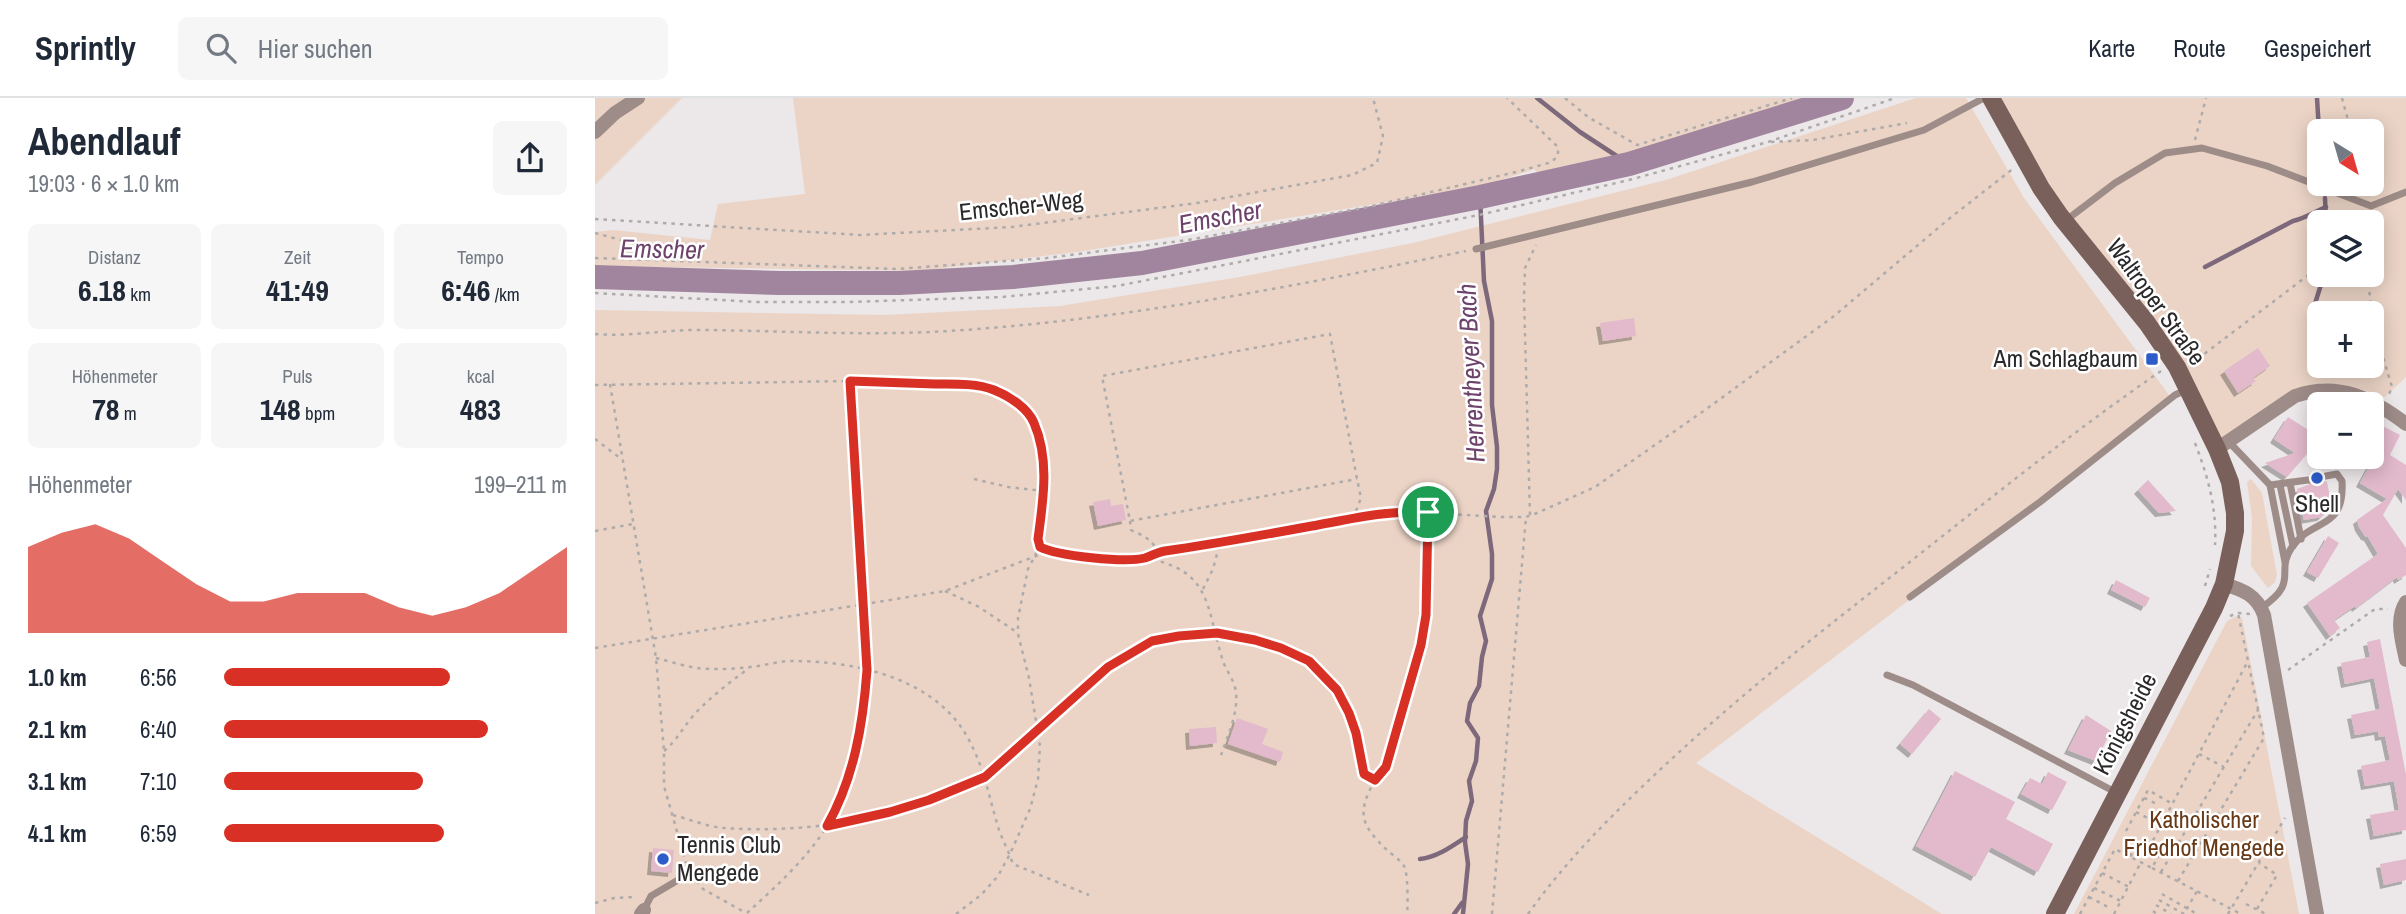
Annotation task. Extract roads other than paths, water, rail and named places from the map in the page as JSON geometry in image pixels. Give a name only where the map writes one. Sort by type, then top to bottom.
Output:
[{"type":"main road","name":"Waltroper Straße","points":[[1991,98],[2036,179],[2064,221],[2147,323],[2223,445],[2235,513],[2223,553]]},
{"type":"main road","name":"Königsheide","points":[[2055,914],[2224,584],[2223,553]]},
{"type":"street","points":[[595,132],[615,113],[638,98]]},
{"type":"street","points":[[2223,445],[2295,396],[2321,390],[2366,397],[2406,424]]},
{"type":"street","points":[[2224,584],[2249,593],[2259,603],[2262,611],[2317,914]]},
{"type":"street","points":[[2404,606],[2400,629],[2406,660]]},
{"type":"lane","points":[[1476,249],[1752,182],[1924,130],[1984,98]]},
{"type":"lane","points":[[2064,221],[2115,183],[2165,153],[2202,148],[2267,166],[2371,206],[2406,192]]},
{"type":"lane","points":[[1910,597],[2040,502],[2175,395],[2189,388]]},
{"type":"lane","points":[[2223,445],[2270,485],[2287,567]]},
{"type":"lane","points":[[2293,546],[2331,519],[2341,504],[2342,481],[2337,474],[2326,476]]},
{"type":"lane","points":[[2270,485],[2308,480]]},
{"type":"lane","points":[[2290,483],[2301,539]]},
{"type":"lane","points":[[2262,611],[2284,588],[2293,546],[2280,485]]},
{"type":"lane","points":[[1887,676],[1913,685],[2117,793]]},
{"type":"lane","points":[[645,907],[690,873]]},
{"type":"waterway","points":[[1537,98],[1580,132],[1629,164]]},
{"type":"waterway","name":"Emscher","points":[[595,277],[779,283],[899,283],[1013,277],[1142,263],[1480,197],[1629,164],[1842,98]]},
{"type":"waterway","points":[[2317,98],[2318,119]]},
{"type":"waterway","name":"Herrentheyer Bach","points":[[1463,914],[1468,864],[1466,821],[1472,801],[1469,781],[1476,761],[1478,738],[1467,721],[1470,703],[1479,686],[1486,641],[1480,616],[1492,579],[1492,554],[1486,511],[1494,489],[1497,469],[1492,405],[1492,321],[1484,281],[1480,197]]},
{"type":"waterway","points":[[2325,198],[2326,210]]},
{"type":"waterway","points":[[2205,267],[2293,221],[2326,207]]},
{"type":"waterway","points":[[2316,301],[2320,287]]},
{"type":"waterway","points":[[1420,859],[1438,854],[1466,837]]},
{"type":"waterway","points":[[1454,914],[1462,903]]},
{"type":"place","name":"Am Schlagbaum","points":[[2152,359]]},
{"type":"place","name":"Shell","points":[[2317,478]]},
{"type":"place","name":"Tennis Club Mengede","points":[[663,859]]},
{"type":"park label","name":"Katholischer Friedhof Mengede","points":[[2204,834]]}]
